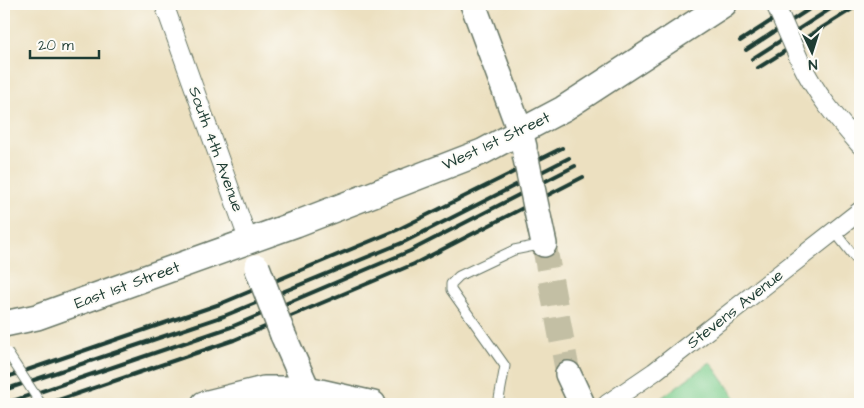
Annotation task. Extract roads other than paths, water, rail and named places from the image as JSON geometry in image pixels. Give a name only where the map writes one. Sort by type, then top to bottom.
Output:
[{"type":"main road","points":[[473,4],[522,143],[544,244]]},
{"type":"main road","name":"West 1st Street","points":[[248,242],[482,152],[522,143],[564,109],[724,4]]},
{"type":"main road","name":"South 4th Avenue","points":[[248,242],[308,396]]},
{"type":"main road","name":"East 1st Street","points":[[4,324],[37,317],[248,242]]},
{"type":"main road","points":[[568,374],[582,404]]},
{"type":"main road","points":[[204,404],[264,389],[373,404]]},
{"type":"street","name":"South 4th Avenue","points":[[164,4],[248,242]]},
{"type":"street","points":[[775,4],[808,79],[827,107],[860,145]]},
{"type":"street","name":"Stevens Avenue","points":[[613,403],[860,211]]},
{"type":"lane","points":[[834,232],[860,264]]},
{"type":"lane","points":[[498,404],[505,366],[452,290],[451,284],[459,276],[514,250],[544,244]]},
{"type":"lane","points":[[5,350],[41,404]]},
{"type":"tunnel","points":[[544,244],[568,374]]},
{"type":"railway","points":[[740,41],[797,4]]},
{"type":"railway","points":[[746,50],[817,4]]},
{"type":"railway","points":[[752,59],[838,4]]},
{"type":"railway","points":[[758,68],[860,4]]},
{"type":"railway","points":[[4,378],[220,304],[397,230],[562,148]]},
{"type":"railway","points":[[4,390],[224,316],[404,242],[569,158]]},
{"type":"railway","points":[[4,404],[231,327],[410,251],[575,166]]},
{"type":"railway","points":[[47,404],[234,340],[414,264],[583,177]]}]
